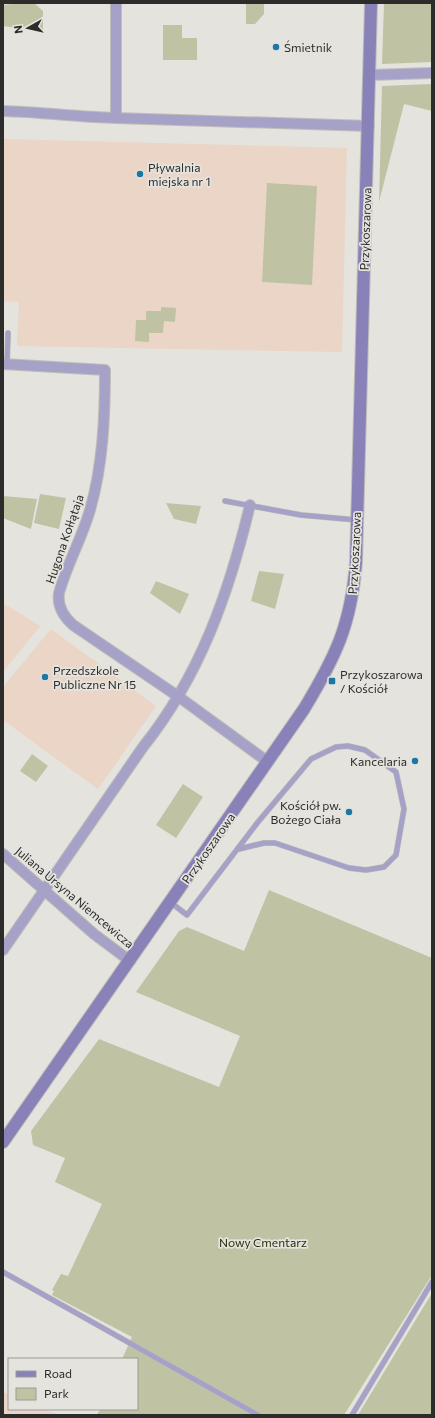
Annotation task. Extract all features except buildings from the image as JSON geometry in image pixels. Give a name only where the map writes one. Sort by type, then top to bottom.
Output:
[{"type":"street","points":[[116,3],[116,118]]},
{"type":"street","name":"Przykoszarowa","points":[[3,1142],[268,762],[323,678],[342,637],[351,605],[354,580],[369,126],[371,3]]},
{"type":"street","points":[[370,76],[432,73]]},
{"type":"street","points":[[3,111],[44,112],[58,115],[116,118],[369,126]]},
{"type":"street","name":"Hugona Kołłątaja","points":[[5,364],[105,370],[102,442],[93,495],[78,543],[62,583],[58,603],[64,616],[73,625],[178,697],[268,762]]},
{"type":"street","points":[[3,950],[178,697],[196,668],[217,618],[236,559],[250,505]]},
{"type":"street","name":"Juliana Ursyna Niemcewicza","points":[[3,854],[44,892],[94,934],[130,960]]},
{"type":"lane","points":[[5,364],[8,333]]},
{"type":"lane","points":[[225,501],[301,515],[356,520]]},
{"type":"lane","points":[[170,902],[188,915],[239,848],[286,787],[306,764],[318,754],[336,747],[348,746],[365,750],[396,772],[404,809],[396,854],[384,867],[366,870],[349,868],[275,844],[264,843],[239,848]]},
{"type":"lane","points":[[3,1272],[258,1415]]},
{"type":"lane","points":[[352,1415],[432,1282]]},
{"type":"shaded area","points":[[3,139],[347,148],[342,352],[17,346],[19,302],[3,301]]},
{"type":"shaded area","points":[[3,603],[40,626],[3,672]]},
{"type":"shaded area","points":[[51,629],[156,706],[98,789],[3,720],[3,687]]},
{"type":"shaded area","points":[[3,1392],[8,1394],[8,1410],[47,1410],[59,1415],[3,1415]]},
{"type":"green space","points":[[34,3],[43,11],[43,32],[3,26],[3,5]]},
{"type":"green space","points":[[246,3],[264,3],[264,14],[255,24],[246,24]]},
{"type":"green space","points":[[384,3],[432,3],[432,62],[382,64]]},
{"type":"green space","points":[[163,25],[182,25],[182,38],[197,38],[197,60],[163,60]]},
{"type":"green space","points":[[432,84],[432,111],[404,104],[379,202],[382,86]]},
{"type":"green space","points":[[267,183],[317,186],[312,285],[262,282]]},
{"type":"green space","points":[[161,307],[176,308],[175,322],[164,321],[163,333],[149,333],[149,342],[135,341],[136,320],[146,320],[146,311],[161,311]]},
{"type":"green space","points":[[40,494],[66,498],[59,529],[34,523]]},
{"type":"green space","points":[[3,496],[37,499],[31,529],[3,518]]},
{"type":"green space","points":[[166,503],[201,506],[196,524],[174,519]]},
{"type":"green space","points":[[259,571],[284,574],[275,609],[251,601]]},
{"type":"green space","points":[[156,581],[189,594],[180,614],[150,593]]},
{"type":"green space","points":[[32,754],[48,766],[36,782],[20,771]]},
{"type":"green space","points":[[183,784],[203,797],[176,838],[156,825]]},
{"type":"green space","name":"Nowy Cmentarz","points":[[269,890],[432,958],[432,1275],[344,1415],[97,1415],[100,1410],[138,1410],[138,1358],[122,1358],[132,1337],[52,1295],[54,1291],[52,1290],[61,1274],[68,1276],[102,1204],[55,1182],[65,1158],[33,1145],[31,1131],[99,1039],[219,1087],[240,1036],[136,992],[179,931],[187,927],[244,951]]},
{"type":"green space","points":[[432,1293],[432,1415],[358,1415]]},
{"type":"place","name":"Śmietnik","points":[[276,47]]},
{"type":"place","name":"Pływalnia miejska nr 1","points":[[140,174]]},
{"type":"place","name":"Przedszkole Publiczne Nr 15","points":[[45,677]]},
{"type":"place","name":"Przykoszarowa / Kościół","points":[[332,681]]},
{"type":"place","name":"Kancelaria","points":[[415,761]]},
{"type":"place","name":"Kościół pw. Bożego Ciała","points":[[349,812]]}]
